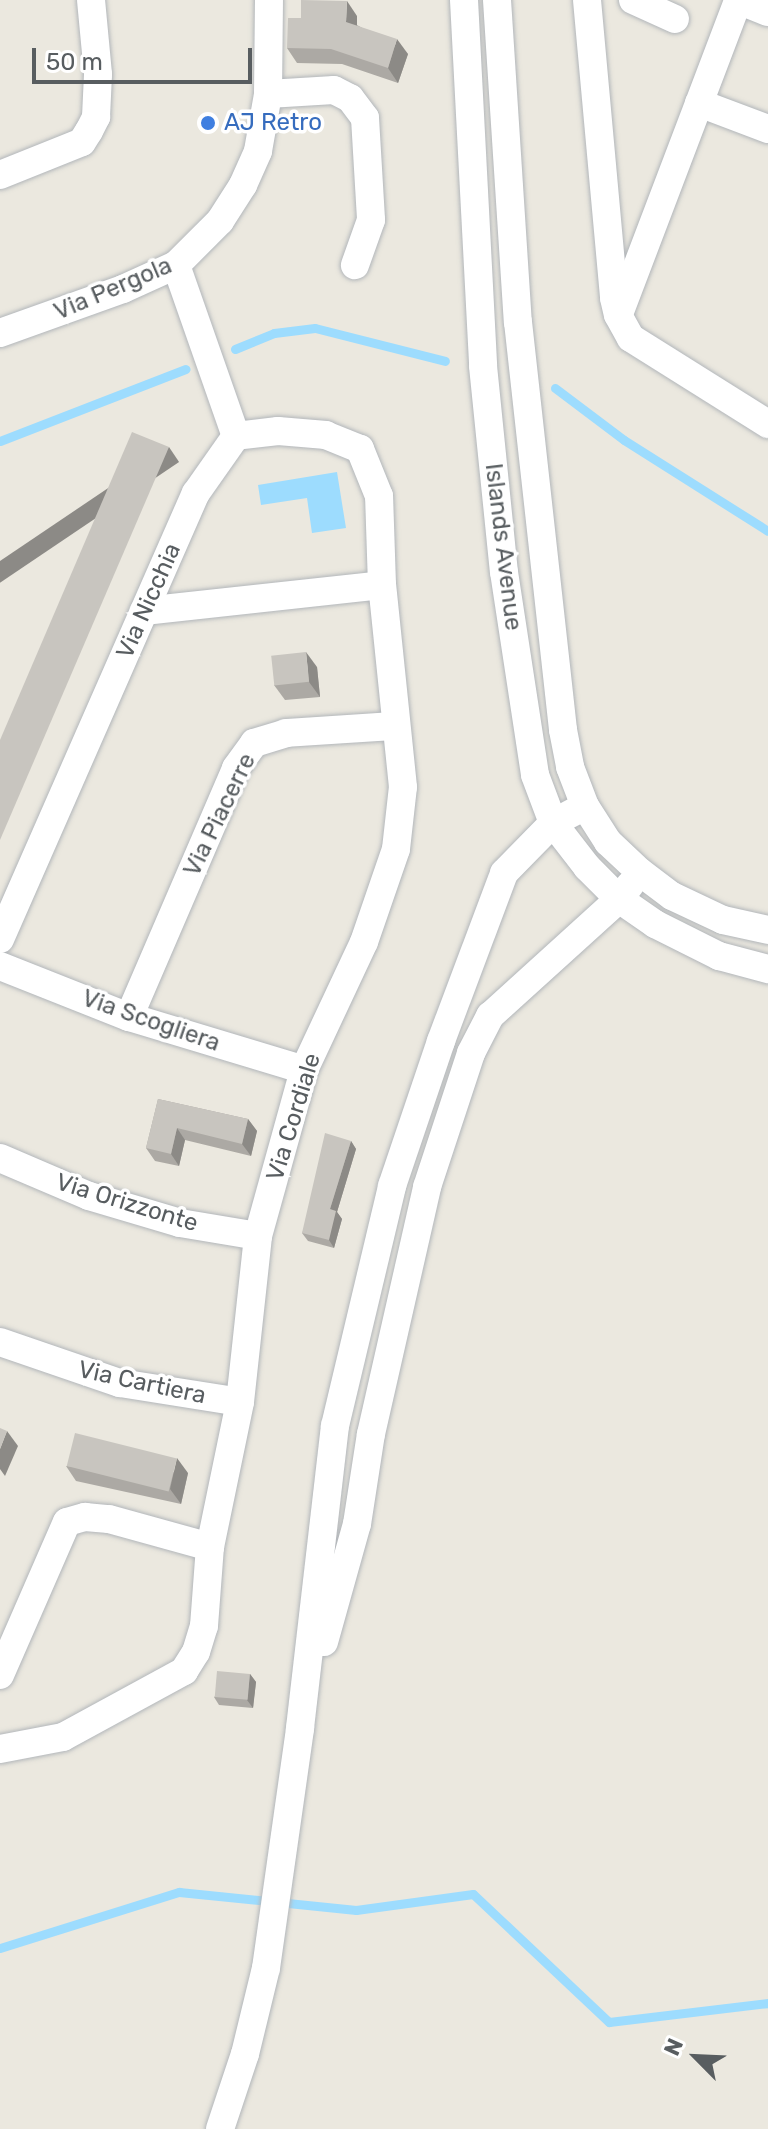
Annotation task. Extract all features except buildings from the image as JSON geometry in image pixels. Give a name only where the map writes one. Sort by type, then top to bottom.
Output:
[{"type":"street","points":[[0,175],[82,142],[89,131],[96,117],[98,74],[91,0]]},
{"type":"street","name":"Via Pergola","points":[[0,333],[123,289],[176,265],[220,221],[243,185],[258,151],[268,94],[269,0]]},
{"type":"street","name":"Islands Avenue","points":[[464,0],[483,366],[504,572],[535,775],[553,823],[587,867],[619,899],[655,924],[719,956],[768,969]]},
{"type":"street","name":"Islands Avenue","points":[[497,0],[518,322],[563,730],[570,767],[585,806],[608,842],[640,872],[672,896],[723,920],[768,930]]},
{"type":"street","points":[[587,0],[618,315],[631,338],[768,424]]},
{"type":"street","points":[[633,0],[675,19]]},
{"type":"street","points":[[618,315],[738,0],[768,12]]},
{"type":"street","points":[[268,94],[334,90],[350,98],[365,118],[371,220],[355,265]]},
{"type":"street","points":[[699,103],[768,129]]},
{"type":"street","points":[[176,265],[236,436]]},
{"type":"street","name":"Via Cordiale","points":[[0,1749],[63,1737],[184,1671],[196,1652],[204,1626],[210,1547],[240,1402],[258,1236],[304,1070],[364,942],[396,849],[403,787],[382,585],[379,496],[360,449],[326,435],[278,431],[236,436]]},
{"type":"street","name":"Via Nicchia","points":[[0,939],[196,493],[236,436]]},
{"type":"street","points":[[144,611],[382,585]]},
{"type":"street","name":"Via Piacerre","points":[[129,1017],[236,768],[254,743],[286,733],[395,726]]},
{"type":"street","points":[[220,2129],[245,2054],[266,1968],[300,1728],[335,1426],[392,1186],[504,873],[553,823],[585,806]]},
{"type":"street","points":[[300,1728],[357,1524],[371,1434],[427,1187],[471,1053],[490,1016],[619,899],[640,872]]},
{"type":"street","name":"Via Scogliera","points":[[0,966],[129,1017],[304,1070]]},
{"type":"street","points":[[456,1002],[490,1016]]},
{"type":"street","name":"Via Orizzonte","points":[[0,1158],[89,1196],[180,1223],[258,1236]]},
{"type":"street","name":"Via Cartiera","points":[[0,1342],[120,1383],[240,1402]]},
{"type":"street","points":[[0,1675],[67,1522],[85,1517],[109,1519],[210,1547]]},
{"type":"water","points":[[337,472],[346,528],[312,533],[307,498],[261,505],[258,485]]},
{"type":"waterway","points":[[235,349],[274,333],[315,328],[445,361]]},
{"type":"waterway","points":[[0,441],[186,369]]},
{"type":"waterway","points":[[555,388],[624,440],[768,531]]},
{"type":"waterway","points":[[0,1948],[179,1892],[356,1910],[473,1894],[609,2022],[768,2003]]},
{"type":"place","name":"AJ Retro","points":[[208,123]]}]
